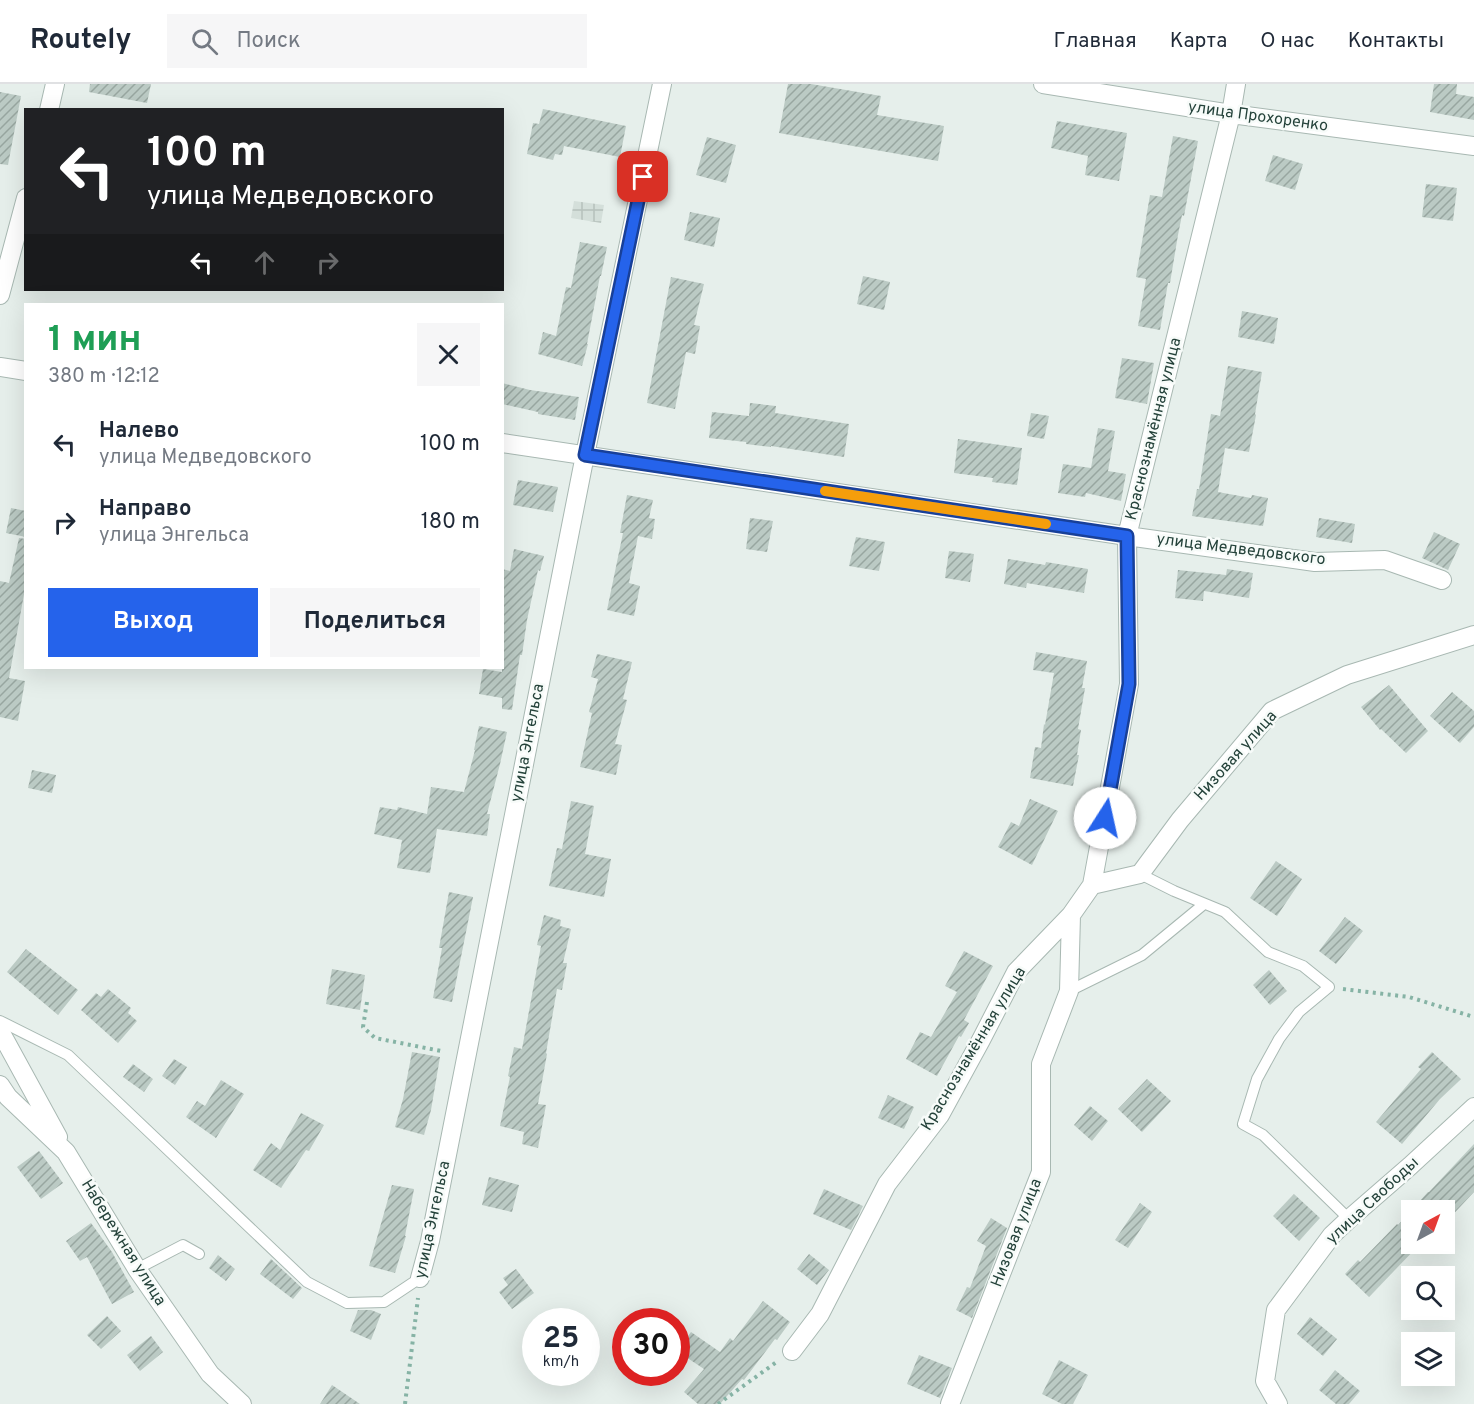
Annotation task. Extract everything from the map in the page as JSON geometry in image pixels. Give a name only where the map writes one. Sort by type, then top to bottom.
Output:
[{"type":"street","points":[[49,108],[55,84]]},
{"type":"street","name":"улица Энгельса","points":[[420,1278],[432,1229],[585,455],[662,84]]},
{"type":"street","name":"улица Прохоренко","points":[[1043,84],[1231,114],[1474,146]]},
{"type":"street","name":"Краснознамённая улица","points":[[792,1351],[820,1314],[887,1184],[940,1114],[1016,972],[1071,915],[1092,885],[1129,684],[1127,536],[1231,114],[1236,84]]},
{"type":"street","points":[[0,295],[24,205]]},
{"type":"street","points":[[0,367],[24,371]]},
{"type":"street","name":"улица Медведовского","points":[[504,443],[1315,562],[1385,560],[1442,580]]},
{"type":"street","name":"Низовая улица","points":[[1140,874],[1180,820],[1272,711],[1347,675],[1474,635]]},
{"type":"street","points":[[1092,885],[1140,874]]},
{"type":"street","name":"Низовая улица","points":[[950,1404],[1041,1172],[1041,1064],[1069,991],[1071,915]]},
{"type":"street","points":[[0,1030],[66,1152]]},
{"type":"street","name":"Набережная улица","points":[[0,1085],[8,1096],[66,1152],[137,1269],[210,1374],[242,1404]]},
{"type":"street","name":"улица Свободы","points":[[1278,1404],[1265,1382],[1276,1310],[1332,1235],[1474,1107]]},
{"type":"lane","points":[[1140,874],[1225,912],[1268,952],[1303,966],[1329,987],[1299,1011],[1280,1039],[1257,1079],[1243,1124],[1263,1135],[1349,1219]]},
{"type":"lane","points":[[1069,991],[1142,954],[1204,904]]},
{"type":"lane","points":[[0,1021],[68,1055],[307,1282],[347,1303],[384,1302],[420,1278]]},
{"type":"lane","points":[[137,1269],[183,1245],[199,1254]]},
{"type":"path","points":[[1329,987],[1409,997],[1474,1017]]},
{"type":"path","points":[[367,1002],[363,1027],[375,1038],[441,1051]]},
{"type":"path","name":"улица Энгельса","points":[[405,1404],[420,1278]]},
{"type":"path","points":[[718,1404],[792,1351]]},
{"type":"shaded area","points":[[574,201],[604,205],[601,223],[571,218]]},
{"type":"building","points":[[90,84],[151,84],[147,103],[89,92]]},
{"type":"building","points":[[788,84],[811,84],[881,96],[877,115],[944,126],[938,161],[779,133]]},
{"type":"building","points":[[1434,84],[1457,84],[1456,94],[1474,97],[1474,120],[1430,112]]},
{"type":"building","points":[[0,92],[21,96],[8,165],[0,164]]},
{"type":"building","points":[[543,109],[626,126],[620,157],[564,146],[562,155],[555,154],[553,160],[527,154],[533,123],[539,124]]},
{"type":"building","points":[[1057,121],[1127,133],[1119,181],[1085,175],[1088,156],[1051,148]]},
{"type":"building","points":[[1173,136],[1198,141],[1160,330],[1138,326],[1146,279],[1136,277],[1150,195],[1162,197]]},
{"type":"building","points":[[707,137],[736,145],[726,183],[696,175]]},
{"type":"building","points":[[1273,155],[1303,164],[1295,190],[1265,181]]},
{"type":"building","points":[[1426,184],[1457,188],[1453,221],[1422,217]]},
{"type":"building","points":[[690,212],[720,218],[714,247],[684,240]]},
{"type":"building","points":[[580,242],[607,247],[582,366],[538,354],[543,332],[556,336],[566,287],[571,288]]},
{"type":"building","points":[[863,276],[890,282],[884,310],[857,304]]},
{"type":"building","points":[[671,277],[704,284],[694,325],[700,326],[695,354],[686,352],[675,409],[647,403]]},
{"type":"building","points":[[1242,311],[1278,318],[1274,344],[1238,337]]},
{"type":"building","points":[[1122,358],[1154,363],[1147,404],[1115,398]]},
{"type":"building","points":[[1228,366],[1262,372],[1249,452],[1225,448],[1218,492],[1251,498],[1252,495],[1268,498],[1263,526],[1192,516],[1197,489],[1199,489],[1211,414],[1220,416]]},
{"type":"building","points":[[504,384],[579,397],[575,420],[538,414],[538,412],[504,404]]},
{"type":"building","points":[[750,403],[776,406],[775,413],[849,424],[844,457],[709,438],[712,412],[749,416]]},
{"type":"building","points":[[1031,413],[1049,416],[1044,439],[1027,436]]},
{"type":"building","points":[[1098,428],[1115,431],[1108,471],[1126,474],[1121,501],[1086,493],[1085,497],[1058,493],[1063,464],[1091,468]]},
{"type":"building","points":[[958,439],[1022,448],[1017,485],[992,482],[993,478],[954,473]]},
{"type":"building","points":[[518,480],[558,487],[553,512],[513,505]]},
{"type":"building","points":[[627,495],[653,500],[649,518],[655,519],[652,539],[638,536],[629,583],[640,586],[634,616],[607,610],[623,533],[620,533]]},
{"type":"building","points":[[11,508],[24,511],[24,537],[6,533]]},
{"type":"building","points":[[750,518],[773,521],[767,552],[746,549]]},
{"type":"building","points":[[1319,518],[1355,524],[1352,543],[1316,537]]},
{"type":"building","points":[[1434,532],[1460,544],[1448,570],[1422,558]]},
{"type":"building","points":[[856,537],[885,542],[879,571],[849,566]]},
{"type":"building","points":[[19,538],[24,539],[24,594],[9,678],[25,681],[18,721],[0,717],[0,581],[9,583]]},
{"type":"building","points":[[514,549],[544,556],[540,571],[538,570],[527,620],[512,710],[502,709],[502,698],[479,694],[483,669],[502,672],[504,669],[504,570],[510,571]]},
{"type":"building","points":[[949,551],[974,554],[970,582],[945,578]]},
{"type":"building","points":[[1008,559],[1088,569],[1084,593],[1027,583],[1026,588],[1004,584]]},
{"type":"building","points":[[1227,569],[1253,573],[1249,598],[1204,591],[1203,601],[1175,598],[1178,570],[1226,575]]},
{"type":"building","points":[[1036,652],[1087,661],[1078,729],[1081,730],[1077,755],[1079,755],[1073,786],[1030,778],[1035,747],[1041,748],[1054,673],[1033,670]]},
{"type":"building","points":[[597,654],[632,662],[623,699],[627,700],[615,744],[622,745],[616,775],[580,767],[592,713],[589,712],[598,679],[591,677]]},
{"type":"building","points":[[1389,685],[1428,731],[1406,753],[1380,730],[1361,707]]},
{"type":"building","points":[[1452,692],[1474,711],[1474,727],[1460,743],[1430,716]]},
{"type":"building","points":[[479,726],[507,732],[487,814],[490,814],[487,836],[437,829],[430,873],[397,868],[402,840],[374,834],[380,807],[397,810],[398,807],[427,814],[431,787],[464,792]]},
{"type":"building","points":[[32,770],[56,775],[52,793],[28,788]]},
{"type":"building","points":[[1030,799],[1058,811],[1032,865],[998,847],[1011,822],[1019,826]]},
{"type":"building","points":[[571,801],[594,806],[585,854],[611,859],[604,897],[549,886],[557,848],[562,849]]},
{"type":"building","points":[[1276,861],[1302,879],[1277,916],[1250,898]]},
{"type":"building","points":[[449,892],[473,897],[452,1002],[433,998]]},
{"type":"building","points":[[544,915],[561,920],[560,926],[571,929],[563,963],[567,963],[562,990],[557,989],[538,1104],[546,1105],[538,1148],[522,1144],[524,1132],[500,1126],[514,1047],[522,1049],[541,946],[537,945]]},
{"type":"building","points":[[1345,917],[1363,931],[1336,964],[1319,951]]},
{"type":"building","points":[[26,949],[78,990],[58,1015],[7,972]]},
{"type":"building","points":[[964,951],[993,966],[964,1020],[969,1023],[961,1037],[959,1036],[937,1076],[906,1059],[920,1032],[931,1037],[957,992],[945,986]]},
{"type":"building","points":[[332,969],[365,975],[360,1010],[326,1004]]},
{"type":"building","points":[[1269,970],[1287,991],[1270,1005],[1253,985]]},
{"type":"building","points":[[108,989],[131,1008],[128,1013],[137,1021],[118,1043],[81,1010],[96,993],[101,997]]},
{"type":"building","points":[[412,1052],[440,1057],[431,1110],[424,1135],[395,1127]]},
{"type":"building","points":[[1432,1052],[1461,1079],[1440,1099],[1402,1144],[1376,1122],[1421,1069],[1418,1067]]},
{"type":"building","points":[[174,1059],[187,1067],[175,1085],[162,1076]]},
{"type":"building","points":[[133,1064],[153,1079],[144,1092],[123,1077]]},
{"type":"building","points":[[1147,1079],[1171,1101],[1142,1132],[1118,1109]]},
{"type":"building","points":[[221,1080],[244,1094],[216,1138],[186,1117],[197,1101],[205,1106]]},
{"type":"building","points":[[888,1095],[914,1107],[904,1129],[878,1118]]},
{"type":"building","points":[[1090,1106],[1108,1121],[1092,1141],[1074,1125]]},
{"type":"building","points":[[301,1113],[324,1125],[309,1151],[306,1150],[281,1188],[253,1170],[271,1143],[280,1150]]},
{"type":"building","points":[[1474,1144],[1474,1192],[1455,1212],[1455,1200],[1421,1200]]},
{"type":"building","points":[[39,1151],[63,1183],[41,1199],[17,1167]]},
{"type":"building","points":[[489,1177],[519,1185],[512,1212],[482,1205]]},
{"type":"building","points":[[392,1185],[414,1189],[406,1236],[395,1273],[369,1266]]},
{"type":"building","points":[[824,1189],[863,1206],[851,1230],[813,1214]]},
{"type":"building","points":[[1294,1194],[1320,1218],[1299,1241],[1273,1216]]},
{"type":"building","points":[[1140,1203],[1152,1212],[1128,1248],[1115,1240]]},
{"type":"building","points":[[991,1218],[1007,1228],[972,1318],[956,1310],[967,1287],[970,1288],[986,1246],[977,1241]]},
{"type":"building","points":[[1401,1222],[1401,1254],[1410,1254],[1369,1297],[1345,1274]]},
{"type":"building","points":[[91,1223],[112,1252],[134,1292],[112,1304],[87,1257],[80,1261],[66,1241]]},
{"type":"building","points":[[809,1254],[829,1270],[817,1285],[797,1269]]},
{"type":"building","points":[[218,1255],[235,1269],[226,1281],[209,1268]]},
{"type":"building","points":[[271,1259],[302,1288],[293,1299],[260,1274]]},
{"type":"building","points":[[516,1269],[534,1293],[512,1309],[499,1292],[508,1285],[503,1278]]},
{"type":"building","points":[[763,1301],[790,1322],[744,1380],[742,1379],[720,1404],[698,1404],[684,1392],[704,1369],[690,1360],[690,1333],[720,1352],[730,1338],[733,1341]]},
{"type":"building","points":[[358,1310],[371,1310],[381,1314],[371,1340],[350,1331]]},
{"type":"building","points":[[107,1316],[121,1331],[101,1349],[87,1335]]},
{"type":"building","points":[[1310,1317],[1337,1339],[1323,1356],[1297,1334]]},
{"type":"building","points":[[151,1336],[163,1352],[140,1371],[127,1355]]},
{"type":"building","points":[[919,1355],[952,1368],[940,1398],[907,1384]]},
{"type":"building","points":[[1059,1360],[1088,1375],[1073,1404],[1062,1404],[1042,1394]]},
{"type":"building","points":[[1335,1370],[1360,1391],[1349,1404],[1336,1404],[1319,1390]]},
{"type":"building","points":[[332,1385],[360,1404],[320,1404]]},
{"type":"slow traffic","points":[[825,491],[1046,524]]},
{"type":"route","points":[[643,177],[585,455],[1127,536],[1129,684],[1105,818]]}]
